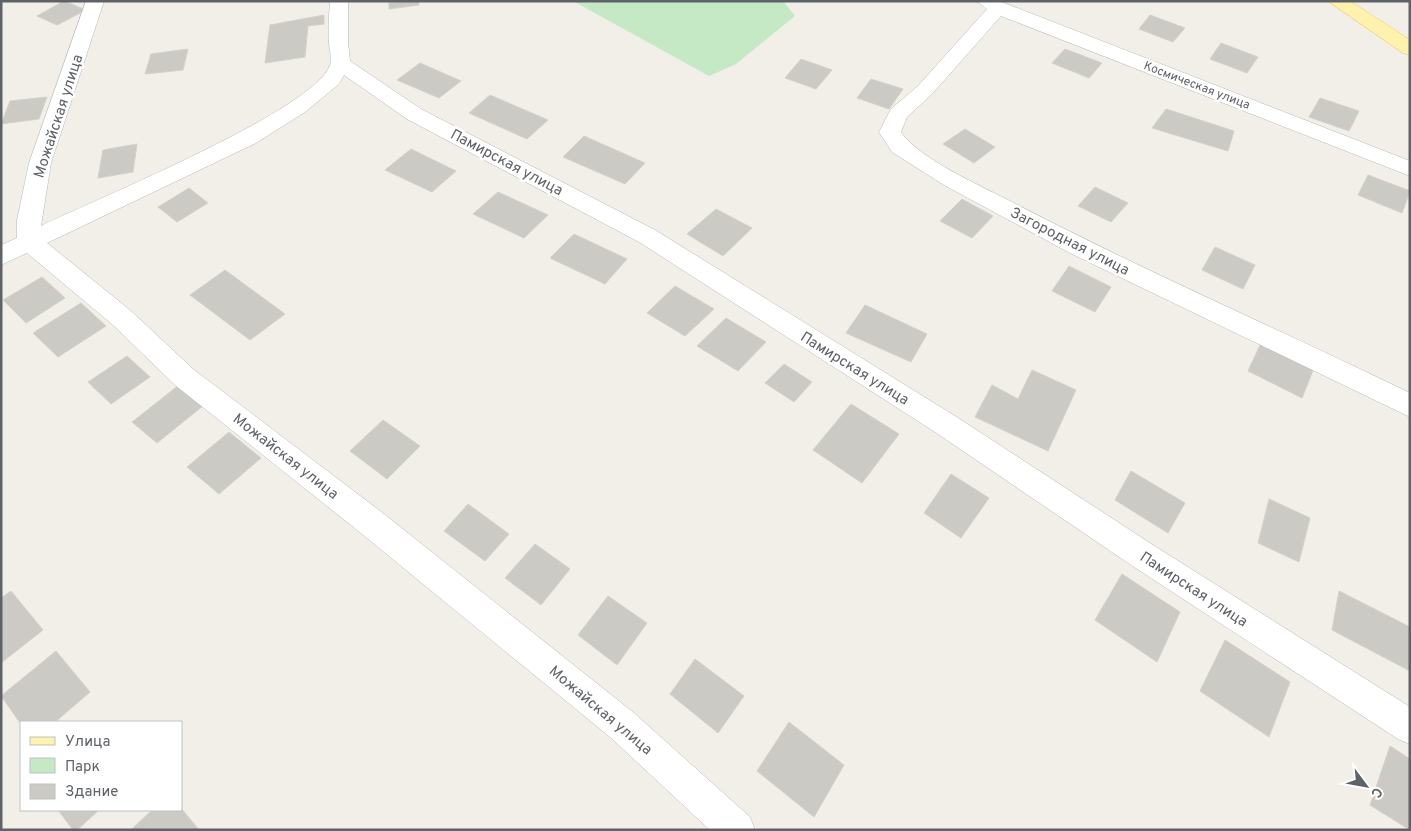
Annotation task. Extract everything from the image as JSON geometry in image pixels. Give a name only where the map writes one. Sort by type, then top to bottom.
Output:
[{"type":"main road","points":[[1337,1],[1410,49]]},
{"type":"street","name":"Можайская улица","points":[[95,1],[40,163],[29,220],[29,242],[122,318],[184,377],[373,524],[622,725],[737,830]]},
{"type":"street","points":[[1,256],[248,138],[298,107],[326,86],[332,80],[341,64],[338,42],[339,1]]},
{"type":"street","name":"Космическая улица","points":[[992,5],[1410,169]]},
{"type":"street","name":"Загородная улица","points":[[992,5],[926,90],[898,114],[890,132],[900,147],[952,180],[1078,247],[1294,348],[1410,406]]},
{"type":"street","name":"Памирская улица","points":[[341,64],[414,114],[647,236],[945,424],[1142,555],[1410,727]]},
{"type":"green space","points":[[573,1],[783,1],[795,16],[736,64],[709,76]]},
{"type":"building","points":[[64,1],[86,10],[57,25],[37,16]]},
{"type":"building","points":[[389,1],[419,1],[419,5],[389,9]]},
{"type":"building","points":[[324,15],[324,24],[308,26],[305,57],[265,63],[270,25]]},
{"type":"building","points":[[1150,15],[1185,28],[1173,42],[1139,29]]},
{"type":"building","points":[[1221,43],[1258,57],[1247,73],[1210,59]]},
{"type":"building","points":[[188,49],[183,70],[145,74],[151,54]]},
{"type":"building","points":[[1065,49],[1102,63],[1089,78],[1052,63]]},
{"type":"building","points":[[801,59],[832,70],[816,89],[785,78]]},
{"type":"building","points":[[420,63],[461,81],[439,98],[397,80]]},
{"type":"building","points":[[871,79],[903,89],[889,109],[857,98]]},
{"type":"building","points":[[490,95],[548,120],[527,139],[469,113]]},
{"type":"building","points":[[47,97],[39,119],[1,124],[10,101]]},
{"type":"building","points":[[1320,98],[1359,111],[1349,131],[1309,117]]},
{"type":"building","points":[[1166,109],[1234,131],[1228,151],[1152,128]]},
{"type":"building","points":[[965,129],[995,147],[974,163],[943,144]]},
{"type":"building","points":[[584,136],[645,163],[625,184],[563,157]]},
{"type":"building","points":[[137,144],[133,172],[98,178],[103,150]]},
{"type":"building","points":[[411,149],[456,171],[432,192],[385,170]]},
{"type":"building","points":[[1368,175],[1410,191],[1402,213],[1358,195]]},
{"type":"building","points":[[1095,187],[1128,203],[1111,222],[1078,206]]},
{"type":"building","points":[[189,188],[208,203],[177,222],[158,207]]},
{"type":"building","points":[[498,192],[548,215],[524,238],[473,214]]},
{"type":"building","points":[[962,199],[993,216],[972,238],[940,221]]},
{"type":"building","points":[[716,209],[752,228],[723,256],[687,234]]},
{"type":"building","points":[[574,234],[627,259],[605,284],[550,258]]},
{"type":"building","points":[[1215,247],[1255,265],[1243,289],[1202,270]]},
{"type":"building","points":[[1069,266],[1111,287],[1095,312],[1052,291]]},
{"type":"building","points":[[225,270],[285,314],[250,340],[190,295]]},
{"type":"building","points":[[42,277],[65,298],[26,323],[3,300]]},
{"type":"building","points":[[675,286],[714,309],[685,336],[647,313]]},
{"type":"building","points":[[81,303],[106,326],[58,357],[33,333]]},
{"type":"building","points":[[865,305],[927,334],[911,362],[846,333]]},
{"type":"building","points":[[726,318],[766,342],[738,371],[697,346]]},
{"type":"building","points":[[1261,343],[1314,368],[1302,398],[1248,371]]},
{"type":"building","points":[[127,356],[150,377],[111,404],[88,382]]},
{"type":"building","points":[[784,364],[812,382],[794,402],[765,383]]},
{"type":"building","points":[[1032,370],[1076,390],[1048,451],[975,417],[992,385],[1018,399]]},
{"type":"building","points":[[179,385],[204,405],[157,443],[132,422]]},
{"type":"building","points":[[851,404],[899,434],[862,483],[813,450]]},
{"type":"building","points":[[383,420],[420,446],[387,479],[350,451]]},
{"type":"building","points":[[229,432],[261,458],[219,494],[187,467]]},
{"type":"building","points":[[1131,471],[1185,503],[1168,533],[1115,500]]},
{"type":"building","points":[[951,474],[989,498],[961,538],[924,513]]},
{"type":"building","points":[[1269,499],[1310,518],[1299,562],[1258,543]]},
{"type":"building","points":[[468,504],[509,534],[485,561],[444,531]]},
{"type":"building","points":[[535,544],[570,569],[541,605],[505,578]]},
{"type":"building","points":[[1122,574],[1180,612],[1157,662],[1095,620]]},
{"type":"building","points":[[11,591],[43,630],[1,663],[1,598]]},
{"type":"building","points":[[1339,591],[1410,627],[1410,671],[1332,630]]},
{"type":"building","points":[[608,596],[647,623],[617,665],[578,635]]},
{"type":"building","points":[[1225,640],[1290,682],[1269,737],[1200,691]]},
{"type":"building","points":[[56,651],[90,692],[56,721],[20,721],[20,723],[1,696]]},
{"type":"building","points":[[695,659],[744,696],[718,733],[670,694]]},
{"type":"building","points":[[789,722],[844,765],[814,817],[757,771]]},
{"type":"building","points":[[1390,746],[1410,759],[1410,830],[1370,805]]},
{"type":"building","points":[[182,809],[199,830],[131,830],[151,811],[182,811]]},
{"type":"building","points":[[59,811],[98,811],[77,830],[73,830]]}]
